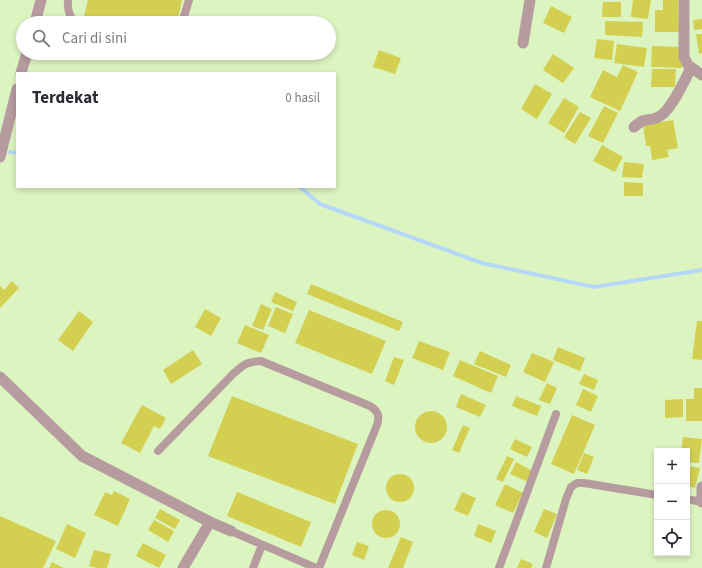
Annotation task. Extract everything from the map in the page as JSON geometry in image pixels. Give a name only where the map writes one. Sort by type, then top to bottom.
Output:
[{"type":"street","points":[[37,16],[41,0]]},
{"type":"street","points":[[523,43],[530,0]]},
{"type":"street","points":[[684,0],[684,57],[688,65],[702,75]]},
{"type":"street","points":[[21,72],[25,60]]},
{"type":"street","points":[[634,126],[664,114],[691,68]]},
{"type":"street","points":[[0,157],[16,93]]},
{"type":"street","points":[[0,377],[82,456],[210,522],[231,531]]},
{"type":"street","points":[[702,487],[702,502]]},
{"type":"street","points":[[183,568],[210,522]]},
{"type":"lane","points":[[68,0],[67,8],[70,16]]},
{"type":"lane","points":[[184,16],[189,0]]},
{"type":"lane","points":[[158,451],[233,374],[243,365],[251,362],[261,361],[370,406],[376,410],[379,421],[317,568],[231,531]]},
{"type":"lane","points":[[499,568],[556,414]]},
{"type":"lane","points":[[546,568],[566,499],[571,487],[577,483],[584,483],[654,495]]},
{"type":"lane","points":[[690,500],[702,502]]},
{"type":"lane","points":[[253,568],[262,545]]},
{"type":"building","points":[[88,0],[182,0],[179,16],[84,16]]},
{"type":"building","points":[[633,0],[651,0],[648,19],[631,17]]},
{"type":"building","points":[[663,0],[678,0],[679,32],[655,32],[655,10],[663,10]]},
{"type":"building","points":[[603,2],[621,2],[621,17],[602,17]]},
{"type":"building","points":[[551,6],[572,17],[564,33],[543,23]]},
{"type":"building","points":[[702,19],[702,29],[694,30],[693,20]]},
{"type":"building","points":[[605,21],[643,22],[642,37],[605,35]]},
{"type":"building","points":[[696,34],[702,34],[702,53],[699,54]]},
{"type":"building","points":[[597,39],[614,41],[612,60],[594,58]]},
{"type":"building","points":[[617,44],[647,48],[644,67],[614,63]]},
{"type":"building","points":[[652,46],[683,47],[682,68],[651,67]]},
{"type":"building","points":[[379,50],[401,58],[395,74],[373,67]]},
{"type":"building","points":[[553,54],[574,68],[563,83],[543,70]]},
{"type":"building","points":[[623,65],[638,72],[620,111],[590,97],[603,70],[617,77]]},
{"type":"building","points":[[652,69],[676,69],[675,87],[651,87]]},
{"type":"building","points":[[535,84],[552,94],[537,119],[521,109]]},
{"type":"building","points":[[564,98],[579,107],[564,133],[548,123]]},
{"type":"building","points":[[604,106],[618,113],[603,143],[588,136]]},
{"type":"building","points":[[580,112],[591,118],[575,144],[564,137]]},
{"type":"building","points":[[673,120],[678,148],[667,150],[669,157],[652,160],[650,146],[646,146],[643,125]]},
{"type":"building","points":[[602,145],[623,157],[615,172],[593,161]]},
{"type":"building","points":[[624,162],[644,164],[642,178],[622,177]]},
{"type":"building","points":[[624,182],[643,183],[643,196],[624,196]]},
{"type":"building","points":[[12,281],[19,288],[0,308],[0,286],[4,290]]},
{"type":"building","points":[[311,284],[403,322],[399,331],[307,294]]},
{"type":"building","points":[[275,292],[297,302],[293,311],[271,302]]},
{"type":"building","points":[[261,304],[272,309],[263,330],[252,326]]},
{"type":"building","points":[[276,307],[293,314],[285,333],[268,326]]},
{"type":"building","points":[[205,309],[221,318],[211,336],[195,327]]},
{"type":"building","points":[[309,310],[386,341],[372,374],[295,343]]},
{"type":"building","points":[[79,311],[93,322],[73,351],[58,340]]},
{"type":"building","points":[[697,321],[702,321],[702,360],[692,359]]},
{"type":"building","points":[[245,325],[269,335],[261,353],[237,343]]},
{"type":"building","points":[[419,341],[450,352],[443,370],[412,358]]},
{"type":"building","points":[[558,347],[585,358],[580,371],[553,360]]},
{"type":"building","points":[[193,350],[202,364],[171,384],[163,370]]},
{"type":"building","points":[[480,351],[511,365],[506,377],[474,364]]},
{"type":"building","points":[[532,353],[554,362],[545,382],[523,372]]},
{"type":"building","points":[[394,357],[404,360],[394,385],[385,381]]},
{"type":"building","points":[[460,360],[498,376],[491,393],[453,376]]},
{"type":"building","points":[[584,374],[598,380],[594,390],[579,384]]},
{"type":"building","points":[[547,383],[557,388],[550,404],[539,400]]},
{"type":"building","points":[[694,388],[702,388],[702,421],[686,421],[686,399],[694,399]]},
{"type":"building","points":[[583,389],[598,396],[591,412],[576,405]]},
{"type":"building","points":[[461,394],[486,405],[480,417],[456,407]]},
{"type":"building","points":[[232,396],[358,444],[335,504],[208,456]]},
{"type":"building","points":[[516,396],[541,406],[537,416],[512,406]]},
{"type":"building","points":[[683,399],[683,417],[665,418],[665,400]]},
{"type":"building","points":[[142,405],[166,418],[160,429],[154,426],[140,453],[121,443]]},
{"type":"building","points":[[428,411],[434,411],[443,415],[447,427],[443,439],[434,443],[428,443],[419,439],[415,430],[415,424],[419,415]]},
{"type":"building","points":[[572,415],[595,425],[574,474],[551,464]]},
{"type":"building","points":[[463,425],[470,428],[459,453],[452,450]]},
{"type":"building","points":[[683,437],[702,439],[699,463],[690,462],[690,448],[681,448]]},
{"type":"building","points":[[515,439],[532,447],[527,457],[510,449]]},
{"type":"building","points":[[584,453],[594,457],[587,474],[577,470]]},
{"type":"building","points":[[507,456],[514,459],[503,482],[496,479]]},
{"type":"building","points":[[516,462],[533,471],[528,482],[510,474]]},
{"type":"building","points":[[690,466],[700,468],[695,488],[690,487]]},
{"type":"building","points":[[400,474],[410,478],[414,488],[410,498],[400,502],[390,498],[386,488],[390,478]]},
{"type":"building","points":[[505,484],[523,493],[513,513],[495,505]]},
{"type":"building","points":[[114,491],[130,499],[118,526],[94,515],[105,492],[112,495]]},
{"type":"building","points":[[237,492],[311,522],[301,547],[227,516]]},
{"type":"building","points":[[462,492],[476,498],[468,516],[454,510]]},
{"type":"building","points":[[160,509],[180,520],[175,529],[155,518]]},
{"type":"building","points":[[544,509],[557,514],[547,538],[534,532]]},
{"type":"building","points":[[386,510],[396,514],[400,524],[396,534],[386,538],[376,534],[372,524],[376,514]]},
{"type":"building","points":[[0,516],[56,541],[43,568],[0,568]]},
{"type":"building","points":[[154,520],[174,531],[168,542],[148,530]]},
{"type":"building","points":[[67,524],[86,533],[75,558],[56,549]]},
{"type":"building","points":[[478,524],[496,531],[491,543],[474,536]]},
{"type":"building","points":[[401,537],[413,542],[403,568],[388,568]]},
{"type":"building","points":[[357,542],[369,546],[364,560],[352,555]]},
{"type":"building","points":[[143,543],[166,555],[159,568],[136,556]]},
{"type":"building","points":[[94,550],[111,554],[107,568],[89,566]]},
{"type":"building","points":[[521,559],[533,564],[531,568],[517,568]]},
{"type":"building","points":[[52,562],[64,568],[49,568]]},
{"type":"waterway","points":[[10,152],[16,153]]},
{"type":"waterway","points":[[301,188],[320,204],[482,263],[594,287],[702,270]]}]
